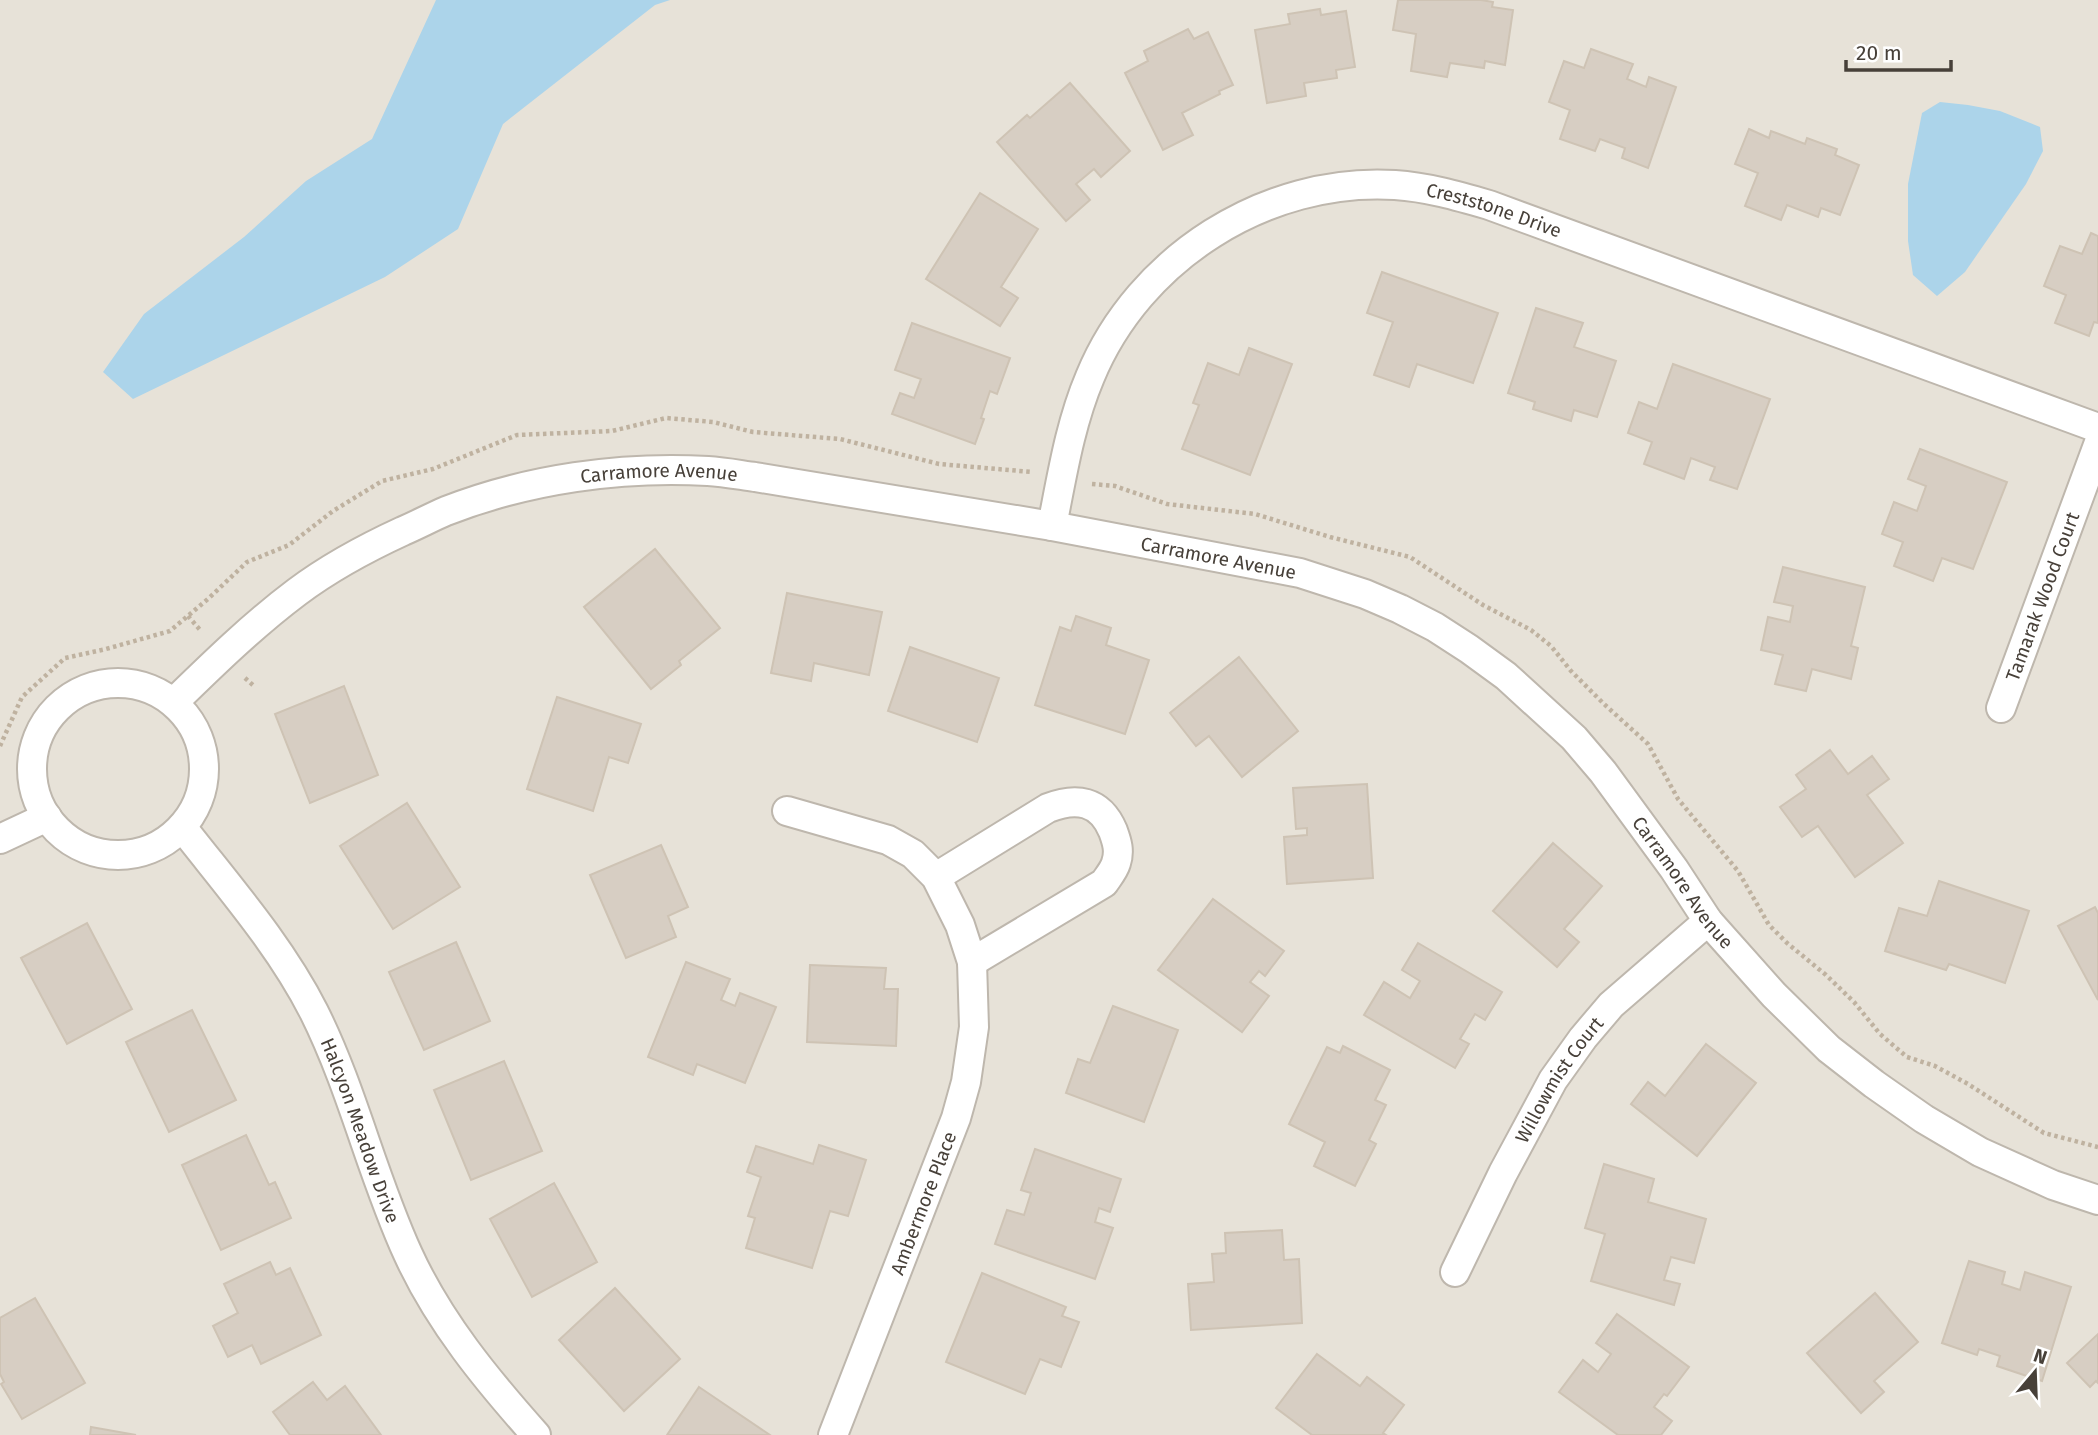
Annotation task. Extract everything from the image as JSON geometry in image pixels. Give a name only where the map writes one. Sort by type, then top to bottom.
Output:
[{"type":"street","name":"Creststone Drive","points":[[1052,526],[1073,428],[1090,377],[1105,345],[1142,292],[1168,265],[1226,226],[1267,206],[1307,192],[1349,187],[1395,185],[1441,192],[1489,205],[2098,428]]},
{"type":"street","name":"Tamarak Wood Court","points":[[2001,708],[2098,445]]},
{"type":"street","name":"Carramore Avenue","points":[[174,702],[257,624],[298,591],[384,540],[446,511],[493,496],[543,483],[602,474],[709,471],[1052,526],[1300,573],[1364,594],[1435,627],[1506,676],[1574,738],[1603,772],[1674,869],[1708,921],[1774,995],[1829,1049],[1924,1119],[1980,1152],[2053,1185],[2098,1200]]},
{"type":"street","points":[[129,683],[152,689],[174,702],[192,723],[203,749],[205,777],[198,804],[182,827],[162,844],[138,853],[112,855],[87,849],[64,836],[47,817],[36,795],[32,771],[35,746],[44,723],[60,705],[80,691],[104,684],[129,683]]},
{"type":"street","points":[[936,877],[1048,808],[1064,802],[1096,807],[1109,822],[1118,845],[1116,864],[1104,883],[972,962]]},
{"type":"street","name":"Ambermore Place","points":[[787,811],[888,840],[913,854],[936,877],[960,925],[972,962],[974,1027],[966,1082],[956,1118],[833,1435]]},
{"type":"street","points":[[0,839],[47,817]]},
{"type":"street","name":"Halcyon Meadow Drive","points":[[182,827],[248,911],[288,968],[314,1012],[408,1255],[447,1325],[493,1387],[536,1435]]},
{"type":"street","name":"Willowmist Court","points":[[1455,1272],[1503,1173],[1553,1080],[1583,1038],[1611,1005],[1708,921]]},
{"type":"shaded area","points":[[0,0],[2098,0],[2098,1435],[0,1435]]},
{"type":"water","points":[[436,0],[670,0],[655,5],[503,124],[458,229],[385,277],[133,399],[103,372],[144,314],[244,237],[306,181],[372,139]]},
{"type":"water","points":[[1940,102],[2000,111],[2040,127],[2043,151],[2026,184],[1965,272],[1937,296],[1913,275],[1908,241],[1908,184],[1922,113]]},
{"type":"building","points":[[1398,0],[1481,0],[1493,2],[1492,7],[1513,10],[1505,65],[1485,61],[1484,68],[1450,63],[1447,77],[1411,71],[1416,34],[1393,30]]},
{"type":"building","points":[[1320,9],[1321,15],[1346,11],[1355,67],[1336,70],[1337,78],[1304,83],[1306,96],[1267,103],[1255,30],[1290,24],[1288,14]]},
{"type":"building","points":[[1188,29],[1194,39],[1208,32],[1233,85],[1182,113],[1193,135],[1163,150],[1125,73],[1148,61],[1144,51]]},
{"type":"building","points":[[1591,49],[1633,64],[1627,79],[1646,87],[1649,77],[1676,87],[1648,168],[1622,158],[1625,148],[1600,139],[1595,151],[1560,139],[1570,110],[1549,102],[1564,61],[1584,68]]},
{"type":"building","points":[[1070,83],[1130,151],[1101,177],[1094,169],[1076,184],[1090,200],[1066,221],[997,142],[1027,115],[1030,118]]},
{"type":"building","points":[[1749,129],[1769,138],[1771,131],[1805,144],[1807,138],[1837,149],[1835,155],[1859,165],[1840,215],[1821,208],[1818,217],[1787,205],[1781,220],[1745,206],[1758,173],[1735,164]]},
{"type":"building","points":[[980,193],[1038,229],[1001,287],[1018,298],[1000,326],[926,279]]},
{"type":"building","points":[[2091,233],[2098,236],[2098,323],[2094,322],[2089,336],[2055,323],[2066,295],[2044,286],[2060,246],[2082,254]]},
{"type":"building","points":[[1382,272],[1498,313],[1473,383],[1417,364],[1409,387],[1374,375],[1393,322],[1367,313]]},
{"type":"building","points":[[1536,308],[1583,323],[1574,347],[1616,361],[1597,417],[1574,410],[1571,421],[1533,409],[1535,402],[1508,393]]},
{"type":"building","points":[[912,323],[1010,358],[997,394],[990,391],[975,444],[892,414],[900,393],[914,398],[921,379],[895,370]]},
{"type":"building","points":[[1249,348],[1292,364],[1250,475],[1182,449],[1199,405],[1193,403],[1208,363],[1239,375]]},
{"type":"building","points":[[1673,364],[1770,399],[1737,489],[1710,480],[1715,467],[1691,458],[1684,479],[1644,464],[1652,442],[1628,433],[1639,402],[1657,409]]},
{"type":"building","points":[[1920,449],[2007,482],[1973,569],[1942,558],[1933,581],[1894,566],[1903,542],[1882,534],[1894,502],[1917,511],[1926,486],[1908,479]]},
{"type":"building","points":[[655,549],[720,628],[679,661],[681,665],[651,689],[584,607]]},
{"type":"building","points":[[1783,567],[1865,587],[1851,646],[1858,648],[1851,679],[1812,669],[1806,691],[1775,684],[1783,655],[1761,650],[1768,617],[1790,622],[1793,606],[1774,602]]},
{"type":"building","points":[[787,593],[882,612],[869,675],[814,663],[811,681],[771,673]]},
{"type":"building","points":[[1076,616],[1111,628],[1106,645],[1149,660],[1125,734],[1035,705],[1060,627],[1071,631]]},
{"type":"building","points":[[910,647],[999,678],[977,742],[888,711]]},
{"type":"building","points":[[1239,657],[1298,731],[1242,777],[1209,736],[1196,746],[1170,713]]},
{"type":"building","points":[[344,686],[378,775],[310,803],[275,714]]},
{"type":"building","points":[[557,697],[641,724],[628,763],[609,757],[593,811],[527,789]]},
{"type":"building","points":[[1830,750],[1848,774],[1872,756],[1889,779],[1867,795],[1903,843],[1855,877],[1818,826],[1802,837],[1780,807],[1806,789],[1796,775]]},
{"type":"building","points":[[1367,784],[1373,878],[1287,884],[1284,837],[1307,835],[1307,828],[1296,829],[1293,788]]},
{"type":"building","points":[[407,803],[460,887],[393,929],[340,846]]},
{"type":"building","points":[[1553,843],[1602,886],[1564,929],[1579,942],[1557,967],[1493,911]]},
{"type":"building","points":[[661,845],[688,907],[668,916],[676,937],[626,958],[590,875]]},
{"type":"building","points":[[1939,881],[2029,911],[2005,983],[1949,964],[1946,970],[1885,951],[1899,908],[1927,916]]},
{"type":"building","points":[[1213,899],[1284,951],[1265,976],[1259,971],[1250,982],[1269,996],[1242,1032],[1158,970]]},
{"type":"building","points":[[2095,907],[2098,913],[2098,1000],[2058,926]]},
{"type":"building","points":[[87,923],[132,1009],[67,1044],[21,958]]},
{"type":"building","points":[[456,942],[490,1021],[424,1050],[389,972]]},
{"type":"building","points":[[1418,943],[1502,992],[1485,1020],[1475,1014],[1460,1039],[1469,1044],[1455,1068],[1364,1015],[1384,982],[1410,998],[1420,981],[1402,970]]},
{"type":"building","points":[[686,962],[730,979],[721,1000],[735,1006],[740,993],[776,1007],[745,1083],[697,1064],[693,1075],[648,1057]]},
{"type":"building","points":[[810,965],[886,968],[884,989],[898,989],[896,1046],[807,1042]]},
{"type":"building","points":[[1113,1006],[1178,1030],[1144,1122],[1066,1093],[1078,1059],[1090,1063]]},
{"type":"building","points":[[192,1010],[236,1100],[169,1132],[126,1042]]},
{"type":"building","points":[[1706,1044],[1756,1083],[1697,1156],[1631,1104],[1648,1082],[1665,1096]]},
{"type":"building","points":[[1343,1046],[1390,1070],[1375,1100],[1386,1105],[1369,1140],[1376,1144],[1355,1186],[1314,1166],[1325,1142],[1289,1124],[1327,1047],[1340,1053]]},
{"type":"building","points":[[504,1061],[542,1151],[471,1180],[434,1090]]},
{"type":"building","points":[[246,1135],[269,1185],[275,1182],[291,1218],[221,1250],[182,1165]]},
{"type":"building","points":[[819,1145],[866,1160],[848,1216],[830,1211],[812,1268],[746,1248],[755,1218],[748,1216],[761,1177],[747,1172],[756,1146],[813,1164]]},
{"type":"building","points":[[1035,1149],[1121,1179],[1110,1212],[1099,1208],[1095,1222],[1113,1228],[1095,1279],[995,1244],[1007,1210],[1024,1215],[1031,1193],[1021,1190]]},
{"type":"building","points":[[1604,1164],[1654,1179],[1648,1202],[1706,1219],[1694,1263],[1671,1257],[1664,1280],[1680,1284],[1674,1305],[1591,1281],[1605,1234],[1585,1228]]},
{"type":"building","points":[[554,1183],[597,1262],[532,1297],[490,1219]]},
{"type":"building","points":[[1282,1230],[1284,1260],[1299,1259],[1302,1323],[1191,1330],[1188,1284],[1214,1282],[1212,1254],[1226,1253],[1225,1233]]},
{"type":"building","points":[[1969,1261],[2005,1272],[2002,1284],[2020,1290],[2025,1272],[2071,1287],[2042,1381],[1997,1366],[2000,1356],[1979,1349],[1977,1355],[1942,1343]]},
{"type":"building","points":[[270,1262],[276,1275],[290,1268],[321,1335],[261,1364],[252,1345],[228,1357],[213,1326],[238,1313],[224,1284]]},
{"type":"building","points":[[982,1273],[1066,1307],[1062,1316],[1079,1322],[1061,1367],[1040,1359],[1025,1394],[946,1362]]},
{"type":"building","points":[[615,1288],[680,1359],[624,1411],[559,1340]]},
{"type":"building","points":[[1875,1293],[1918,1342],[1874,1381],[1884,1392],[1861,1413],[1807,1353]]},
{"type":"building","points":[[35,1298],[85,1383],[22,1419],[1,1384],[4,1382],[0,1374],[0,1318]]},
{"type":"building","points":[[1617,1314],[1689,1367],[1667,1396],[1664,1394],[1654,1407],[1672,1421],[1661,1435],[1618,1435],[1559,1392],[1583,1360],[1598,1372],[1611,1354],[1596,1343]]},
{"type":"building","points":[[2098,1334],[2098,1383],[2096,1381],[2090,1387],[2067,1363]]},
{"type":"building","points":[[1317,1354],[1360,1386],[1367,1377],[1404,1405],[1383,1433],[1386,1435],[1312,1435],[1276,1408]]},
{"type":"building","points":[[313,1382],[327,1400],[345,1386],[381,1435],[290,1435],[273,1412]]},
{"type":"building","points":[[699,1387],[770,1435],[667,1435]]},
{"type":"building","points":[[91,1427],[136,1435],[90,1435]]}]
